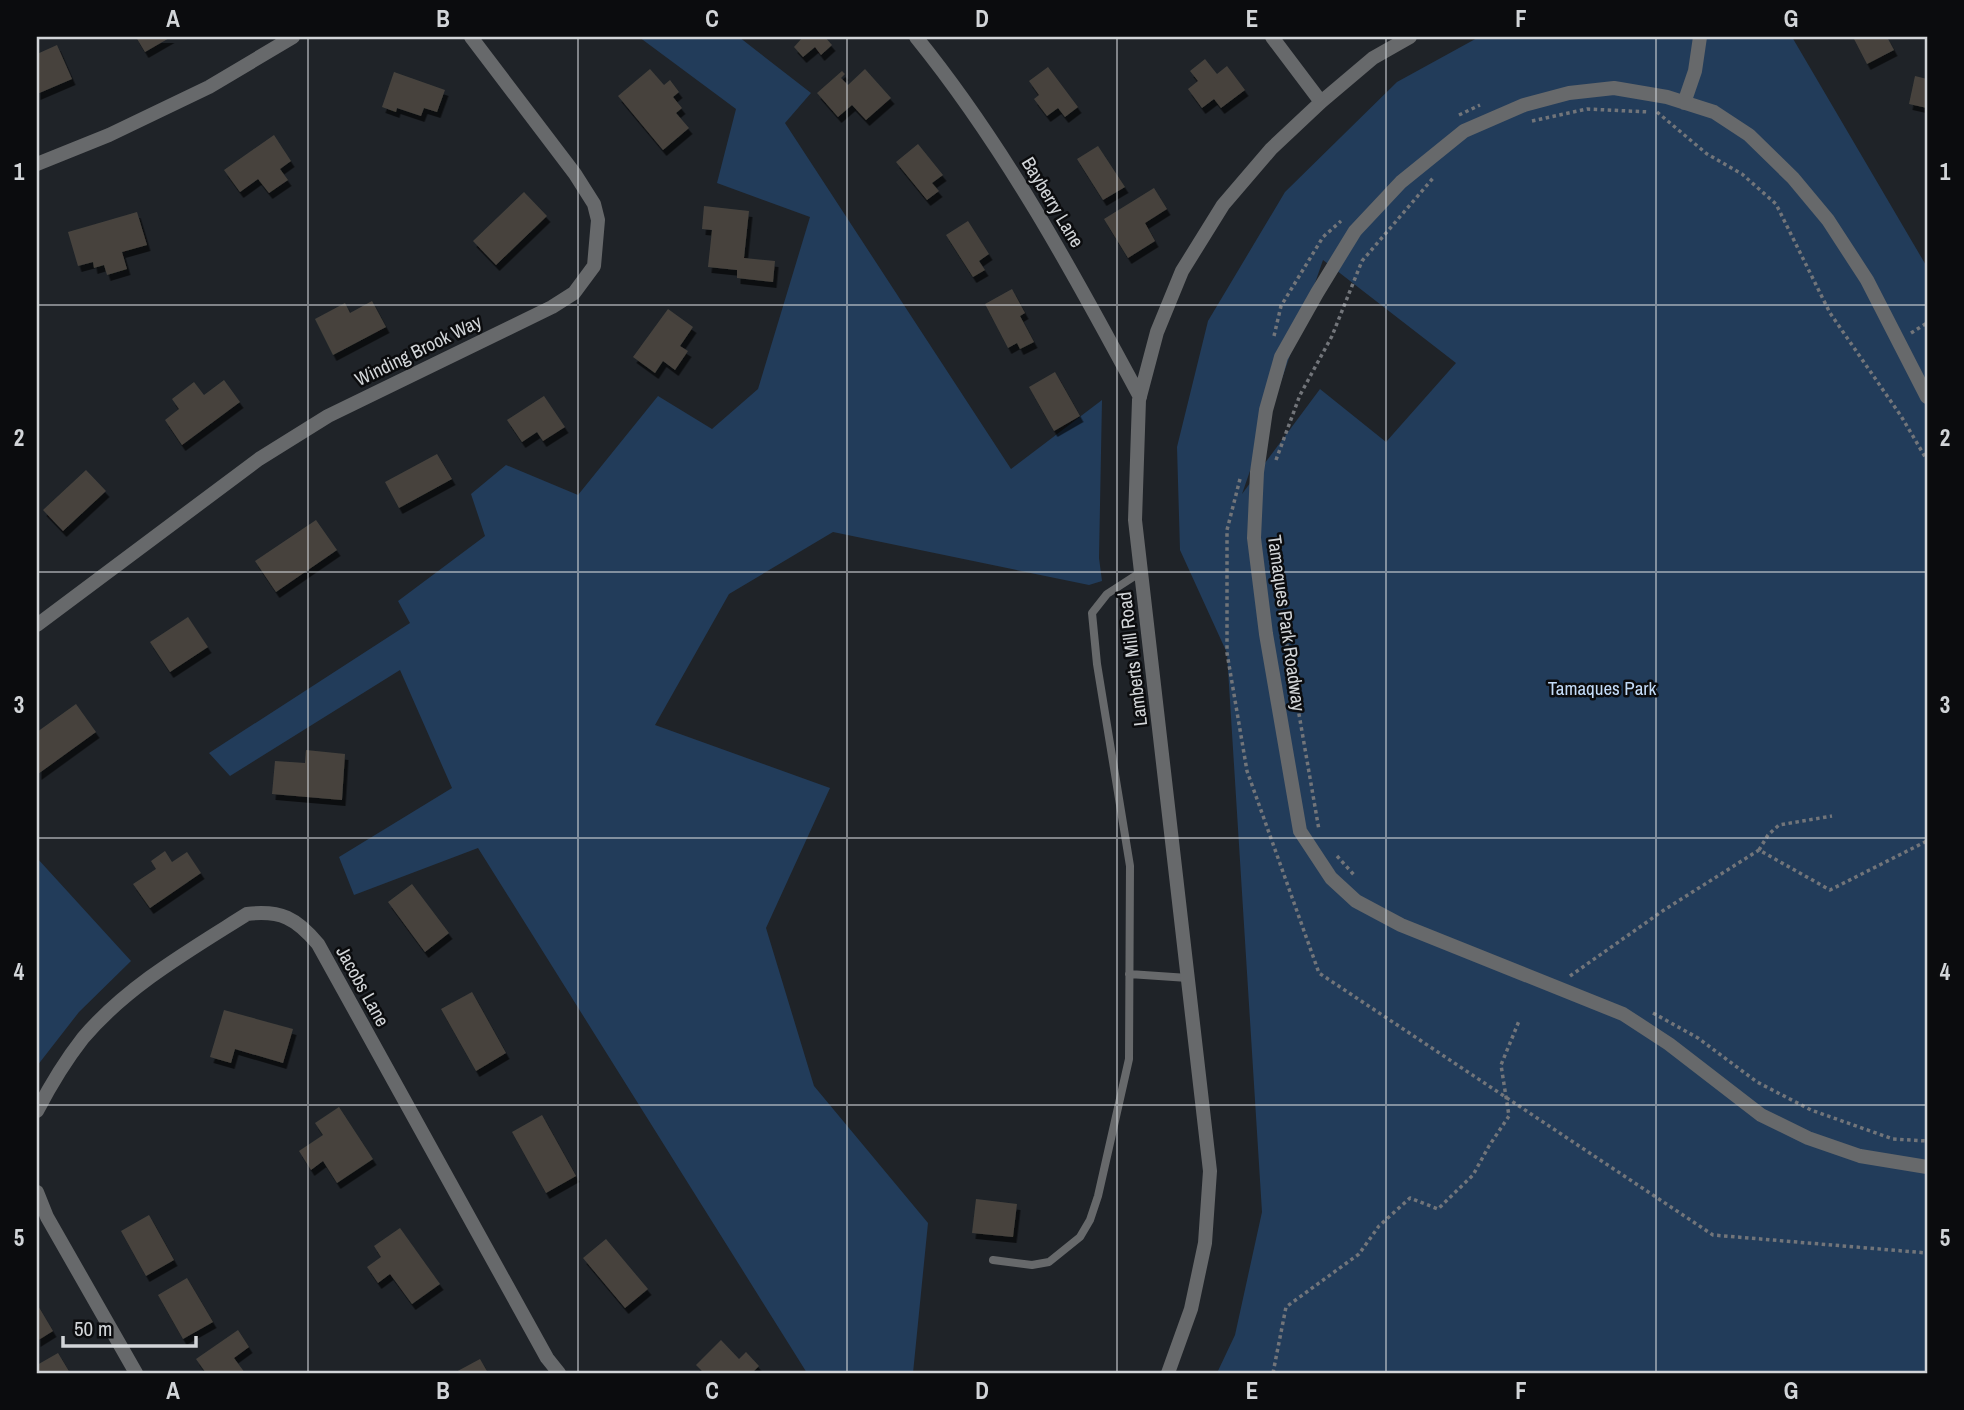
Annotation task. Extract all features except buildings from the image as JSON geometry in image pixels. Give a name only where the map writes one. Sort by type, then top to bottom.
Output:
[{"type":"street","points":[[37,164],[109,135],[209,87],[293,37]]},
{"type":"street","name":"Winding Brook Way","points":[[37,625],[270,452],[328,416],[552,307],[574,293],[594,266],[598,220],[594,204],[575,174],[471,37]]},
{"type":"street","name":"Bayberry Lane","points":[[916,37],[953,82],[1012,171],[1067,262],[1140,397]]},
{"type":"street","points":[[1272,37],[1321,102]]},
{"type":"street","name":"Lamberts Mill Road","points":[[1168,1373],[1191,1309],[1205,1243],[1210,1171],[1135,520],[1140,397],[1157,332],[1182,271],[1223,205],[1271,149],[1321,102],[1373,58],[1410,37]]},
{"type":"street","points":[[1684,103],[1695,71],[1700,37]]},
{"type":"street","name":"Tamaques Park Roadway","points":[[1927,397],[1867,280],[1828,220],[1802,188],[1749,135],[1714,112],[1684,103],[1614,88],[1569,93],[1524,105],[1464,131],[1401,182],[1355,231],[1281,357],[1266,410],[1259,460],[1254,538],[1266,634],[1300,831],[1331,878],[1356,901],[1401,925],[1623,1014],[1669,1044],[1761,1115],[1796,1132],[1860,1156],[1927,1167]]},
{"type":"street","name":"Jacobs Lane","points":[[37,1111],[52,1081],[84,1038],[124,998],[247,914],[266,912],[283,915],[303,927],[318,944],[547,1358],[559,1373]]},
{"type":"street","points":[[37,1192],[47,1217],[136,1373]]},
{"type":"lane","points":[[993,1260],[1032,1265],[1048,1262],[1080,1237],[1090,1220],[1098,1196],[1129,1059],[1130,866],[1097,664],[1092,614],[1107,594],[1141,572]]},
{"type":"lane","points":[[1129,974],[1188,978]]},
{"type":"path","points":[[1453,121],[1463,112],[1488,102]]},
{"type":"path","points":[[1528,122],[1587,109],[1658,112],[1707,154],[1742,174],[1776,204],[1830,313],[1901,416],[1927,460]]},
{"type":"path","points":[[1276,461],[1300,395],[1332,336],[1362,261],[1438,172]]},
{"type":"path","points":[[1272,345],[1281,306],[1323,237],[1343,219]]},
{"type":"path","points":[[1240,477],[1227,530],[1227,653],[1247,771],[1319,973],[1713,1235],[1927,1253]]},
{"type":"path","points":[[1280,605],[1320,836]]},
{"type":"path","points":[[1556,986],[1664,910],[1759,850],[1768,835],[1779,825],[1832,816]]},
{"type":"path","points":[[1759,850],[1830,890],[1927,841]]},
{"type":"path","points":[[1337,856],[1363,885]]},
{"type":"path","points":[[1570,976],[1581,981]]},
{"type":"path","points":[[1650,1011],[1698,1038],[1757,1082],[1811,1110],[1893,1139],[1927,1141]]},
{"type":"path","points":[[1273,1373],[1286,1307],[1359,1254],[1380,1226],[1410,1198],[1438,1209],[1473,1175],[1509,1116],[1501,1065],[1519,1021]]},
{"type":"green space","points":[[639,37],[739,37],[811,93],[785,123],[1011,469],[1102,400],[1099,558],[1102,581],[1089,585],[833,532],[729,594],[655,725],[830,788],[766,928],[814,1086],[928,1223],[913,1373],[807,1373],[478,848],[354,895],[339,857],[452,788],[400,670],[230,776],[209,753],[410,623],[398,601],[485,536],[471,494],[506,465],[578,495],[658,396],[712,429],[758,389],[810,217],[717,183],[736,109]]},
{"type":"green space","name":"Tamaques Park","points":[[1479,37],[1792,37],[1927,267],[1927,1373],[1217,1373],[1235,1335],[1262,1212],[1227,653],[1180,550],[1177,447],[1208,321],[1285,192],[1397,82]],"holes":[[[1323,260],[1456,363],[1386,442],[1320,389],[1242,494]]]},
{"type":"green space","points":[[37,858],[131,961],[79,1012],[37,1066]]}]
